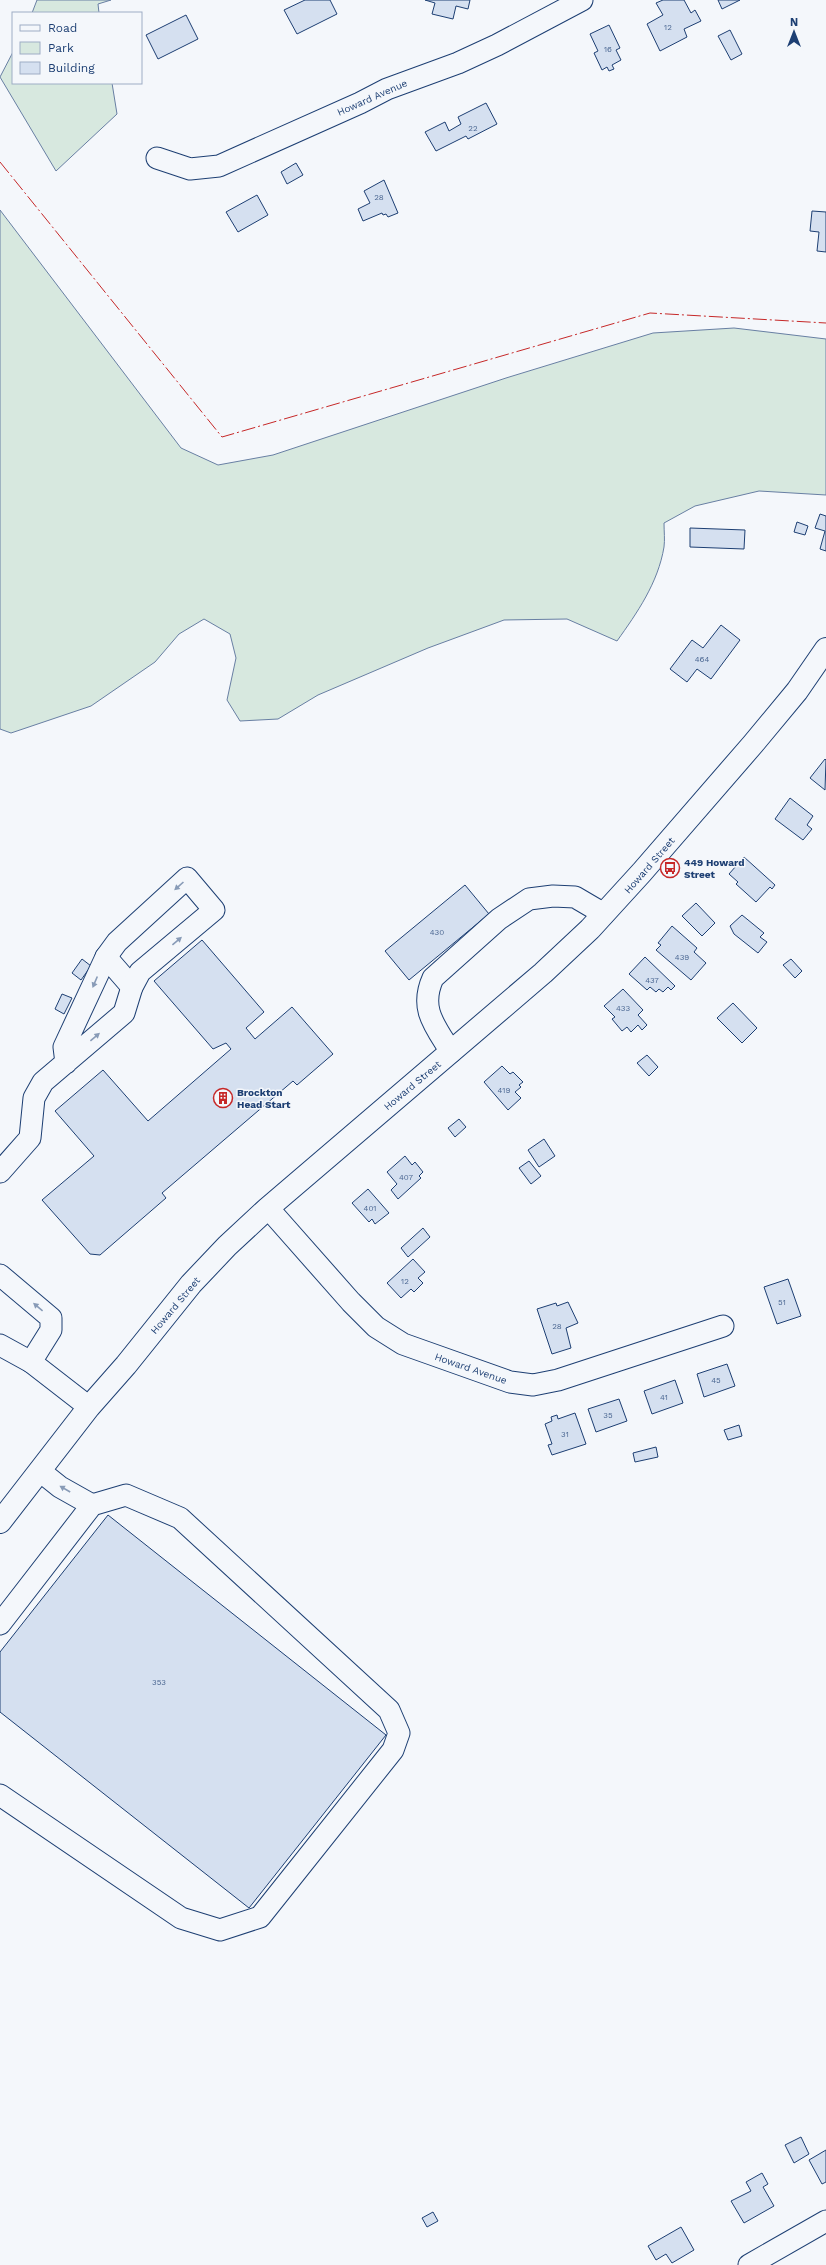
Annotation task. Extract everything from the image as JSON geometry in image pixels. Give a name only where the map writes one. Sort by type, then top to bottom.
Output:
[{"type":"main road","name":"Howard Street","points":[[0,1522],[89,1407],[126,1365],[191,1284],[227,1246],[268,1208],[543,973],[604,914],[753,744],[797,690],[826,649]]},
{"type":"street","name":"Howard Avenue","points":[[157,158],[190,169],[219,166],[360,103],[387,89],[458,63],[491,48],[582,0]]},
{"type":"street","points":[[0,1172],[30,1138],[34,1098],[43,1082],[66,1063],[124,1013],[132,987],[140,972],[214,910],[187,878],[117,942],[106,957],[64,1047],[66,1063]]},
{"type":"street","points":[[451,1052],[432,1022],[427,1006],[429,988],[434,978],[451,962],[499,919],[529,899],[553,896],[575,897],[604,914]]},
{"type":"street","points":[[106,957],[132,987]]},
{"type":"street","name":"Howard Avenue","points":[[268,1208],[351,1302],[376,1327],[403,1344],[510,1382],[533,1385],[558,1380],[723,1326]]},
{"type":"street","points":[[0,1275],[51,1318],[51,1330],[31,1362]]},
{"type":"street","points":[[0,1345],[31,1362],[89,1407]]},
{"type":"street","points":[[40,1471],[60,1486],[92,1505]]},
{"type":"street","points":[[0,1624],[92,1505],[126,1495],[180,1518],[389,1710],[399,1733],[393,1750],[260,1917],[220,1930],[181,1918],[0,1795]]},
{"type":"street","points":[[749,2265],[826,2221]]},
{"type":"green space","points":[[37,0],[111,0],[98,4],[99,12],[32,12]]},
{"type":"green space","points":[[12,54],[12,84],[112,84],[117,114],[56,171],[0,77]]},
{"type":"green space","points":[[0,210],[181,448],[218,465],[273,455],[506,378],[653,333],[734,328],[826,339],[826,495],[759,491],[695,506],[664,523],[664,547],[657,573],[646,597],[617,641],[567,619],[504,620],[428,648],[318,695],[278,719],[240,721],[227,700],[236,658],[230,634],[204,619],[179,634],[155,662],[91,706],[11,733],[0,729]]},
{"type":"building","points":[[305,0],[330,0],[337,14],[297,34],[284,10]]},
{"type":"building","points":[[425,0],[470,0],[468,9],[456,6],[453,19],[432,14],[435,3]]},
{"type":"building","points":[[663,0],[684,0],[691,13],[695,10],[701,21],[684,29],[687,37],[660,51],[647,24],[663,15],[656,3]]},
{"type":"building","points":[[718,0],[740,0],[722,9]]},
{"type":"building","points":[[186,15],[198,39],[158,59],[146,35]]},
{"type":"building","points":[[609,25],[620,48],[616,50],[621,60],[612,65],[614,69],[609,71],[607,67],[602,70],[594,53],[598,51],[590,34]]},
{"type":"building","points":[[730,30],[742,54],[731,60],[718,36]]},
{"type":"building","points":[[486,103],[497,124],[468,139],[466,136],[436,151],[425,132],[445,122],[449,131],[461,124],[458,117]]},
{"type":"building","points":[[296,163],[303,175],[287,184],[281,172]]},
{"type":"building","points":[[384,180],[398,213],[388,217],[386,214],[383,215],[382,213],[363,221],[358,209],[370,203],[364,191]]},
{"type":"building","points":[[257,195],[268,215],[238,232],[226,212]]},
{"type":"building","points":[[812,211],[826,212],[826,252],[817,251],[819,232],[810,231]]},
{"type":"building","points":[[820,514],[826,516],[826,551],[820,549],[825,531],[815,528]]},
{"type":"building","points":[[797,522],[808,526],[805,535],[794,532]]},
{"type":"building","points":[[690,528],[745,530],[744,549],[690,547]]},
{"type":"building","points":[[721,625],[740,640],[711,679],[697,669],[687,682],[670,669],[692,640],[703,648]]},
{"type":"building","points":[[825,759],[826,760],[825,790],[810,778]]},
{"type":"building","points":[[790,798],[813,816],[807,825],[812,829],[803,840],[775,819]]},
{"type":"building","points":[[744,857],[775,885],[772,889],[770,887],[756,902],[736,884],[738,882],[729,874]]},
{"type":"building","points":[[465,885],[489,914],[409,980],[385,951]]},
{"type":"building","points":[[696,903],[715,923],[702,936],[682,916]]},
{"type":"building","points":[[742,915],[764,933],[760,937],[767,942],[758,953],[734,934],[730,926]]},
{"type":"building","points":[[672,926],[697,948],[694,952],[706,963],[691,980],[656,950],[661,945],[658,943]]},
{"type":"building","name":"Brockton Head Start","points":[[202,940],[264,1012],[246,1028],[255,1039],[292,1007],[333,1054],[297,1085],[293,1081],[162,1193],[166,1198],[100,1255],[90,1254],[42,1200],[94,1156],[55,1111],[103,1070],[148,1121],[231,1049],[226,1043],[213,1049],[154,981]]},
{"type":"building","points":[[645,957],[675,986],[671,990],[668,987],[663,992],[659,989],[656,992],[650,987],[647,990],[629,974]]},
{"type":"building","points":[[82,959],[91,966],[81,980],[72,973]]},
{"type":"building","points":[[791,959],[802,971],[795,978],[783,965]]},
{"type":"building","points":[[623,989],[643,1010],[638,1015],[647,1025],[642,1030],[638,1025],[631,1032],[627,1027],[622,1031],[612,1019],[615,1017],[604,1006]]},
{"type":"building","points":[[62,994],[72,998],[64,1014],[55,1009]]},
{"type":"building","points":[[733,1003],[757,1028],[742,1043],[717,1018]]},
{"type":"building","points":[[647,1055],[658,1067],[649,1076],[637,1063]]},
{"type":"building","points":[[502,1066],[510,1074],[513,1072],[523,1082],[519,1085],[521,1087],[515,1092],[521,1098],[508,1110],[484,1082]]},
{"type":"building","points":[[459,1119],[466,1127],[455,1137],[448,1128]]},
{"type":"building","points":[[544,1139],[555,1156],[539,1167],[528,1150]]},
{"type":"building","points":[[405,1156],[412,1165],[415,1162],[423,1172],[419,1176],[421,1178],[398,1199],[391,1190],[397,1184],[387,1172]]},
{"type":"building","points":[[529,1161],[541,1176],[531,1184],[519,1168]]},
{"type":"building","points":[[368,1189],[389,1213],[375,1224],[372,1219],[369,1222],[352,1203]]},
{"type":"building","points":[[423,1228],[430,1237],[408,1257],[401,1248]]},
{"type":"building","points":[[413,1259],[425,1272],[418,1278],[423,1283],[414,1292],[411,1289],[401,1298],[387,1283]]},
{"type":"building","points":[[788,1279],[801,1316],[777,1324],[764,1287]]},
{"type":"building","points":[[568,1302],[578,1323],[566,1328],[571,1348],[552,1354],[537,1309],[556,1303],[557,1306]]},
{"type":"building","points":[[727,1364],[735,1386],[704,1397],[697,1374]]},
{"type":"building","points":[[675,1380],[683,1403],[652,1414],[644,1391]]},
{"type":"building","points":[[619,1399],[627,1421],[596,1432],[588,1409]]},
{"type":"building","points":[[575,1413],[586,1444],[552,1455],[548,1445],[552,1444],[545,1424],[552,1421],[551,1417],[557,1415],[558,1419]]},
{"type":"building","points":[[739,1425],[742,1436],[728,1440],[724,1430]]},
{"type":"building","points":[[656,1447],[658,1457],[635,1462],[633,1453]]},
{"type":"building","points":[[108,1515],[386,1735],[249,1908],[0,1712],[0,1652]]},
{"type":"building","points":[[801,2137],[809,2154],[794,2163],[785,2145]]},
{"type":"building","points":[[826,2150],[826,2182],[822,2184],[809,2160]]},
{"type":"building","points":[[762,2173],[768,2184],[763,2187],[774,2206],[744,2223],[731,2201],[751,2191],[746,2182]]},
{"type":"building","points":[[433,2212],[438,2221],[427,2227],[422,2218]]},
{"type":"building","points":[[681,2227],[694,2250],[672,2263],[666,2254],[656,2260],[648,2246]]},
{"type":"power","points":[[0,162],[222,437],[650,313],[826,323]]},
{"type":"place","name":"449 Howard Street","points":[[670,868]]},
{"type":"place","name":"Brockton Head Start","points":[[223,1098]]}]
